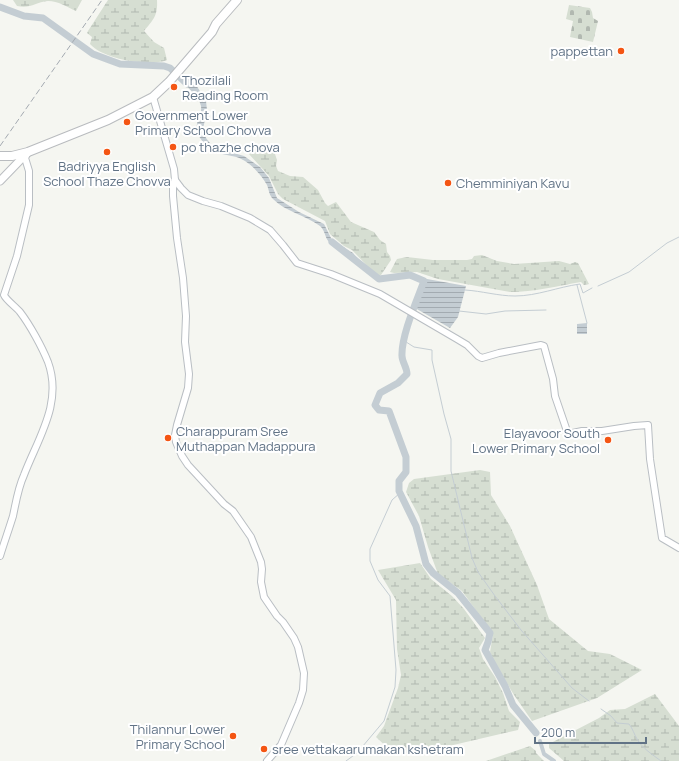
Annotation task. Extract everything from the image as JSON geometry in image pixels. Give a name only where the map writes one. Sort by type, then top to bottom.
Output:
[{"type":"highway","points":[[0,156],[12,156],[28,152],[108,120],[153,97],[183,62],[212,32],[216,24],[237,0]]},
{"type":"main road","points":[[153,97],[174,169],[175,180],[173,196],[186,316],[185,342],[189,374],[188,388],[177,425],[175,435],[176,442],[188,465],[224,504],[233,511],[250,537],[261,562],[261,582],[264,597],[294,638],[304,673],[303,690],[299,703],[281,745],[267,761]]},
{"type":"main road","points":[[0,181],[28,152]]},
{"type":"main road","points":[[0,556],[23,475],[49,417],[53,398],[52,379],[45,356],[20,312],[4,295],[17,256],[29,205],[29,171],[25,158],[28,152]]},
{"type":"main road","points":[[175,180],[188,195],[250,218],[270,230],[297,263],[331,274],[377,292],[467,345],[482,358],[542,345],[544,346],[553,379],[555,396],[568,434],[582,431],[602,431],[648,425],[650,459],[662,538],[679,548]]},
{"type":"green space","points":[[13,0],[82,0],[76,11],[52,1],[22,7],[17,6]]},
{"type":"green space","points":[[108,0],[157,0],[156,14],[144,31],[154,42],[164,48],[167,60],[149,63],[115,58],[96,49],[90,44],[92,37],[87,33]]},
{"type":"green space","points":[[569,5],[590,8],[593,18],[598,21],[593,42],[570,37],[573,21],[566,19]]},
{"type":"green space","points":[[264,144],[275,154],[278,171],[290,176],[303,177],[318,190],[328,206],[336,202],[351,222],[374,232],[380,240],[386,244],[387,252],[391,260],[381,275],[376,275],[352,250],[344,246],[330,234],[325,221],[283,199],[278,194],[269,176],[248,153]]},
{"type":"green space","points":[[482,255],[497,261],[514,264],[559,261],[570,264],[575,262],[578,263],[589,284],[584,285],[581,282],[537,290],[510,292],[438,279],[417,272],[390,272],[397,259],[407,257],[433,260],[467,260],[472,259],[474,256]]},
{"type":"green space","points":[[480,470],[490,472],[491,495],[510,526],[537,585],[549,619],[588,651],[610,654],[642,670],[597,698],[532,721],[514,695],[490,652],[493,634],[462,591],[438,574],[419,516],[406,492],[409,483],[414,479]]},
{"type":"green space","points":[[420,563],[431,579],[452,596],[464,609],[485,638],[479,648],[483,659],[495,677],[503,693],[509,711],[520,722],[518,730],[449,746],[395,755],[376,737],[384,726],[398,688],[401,675],[397,649],[396,600],[378,570]]},
{"type":"green space","points":[[655,694],[679,726],[679,761],[564,761],[549,748],[549,744],[599,718],[610,710],[625,709]]},
{"type":"green space","points":[[530,746],[544,761],[486,761]]},
{"type":"shaded area","points":[[187,74],[193,80],[206,101],[207,110],[203,129],[206,138],[213,147],[244,156],[260,167],[269,178],[277,198],[299,212],[324,224],[332,240],[353,253],[359,260],[357,265],[348,255],[329,242],[320,226],[284,207],[273,199],[263,178],[248,163],[236,157],[216,152],[203,142],[197,131],[201,111],[200,102],[180,80]]},
{"type":"shaded area","points":[[427,279],[466,286],[458,317],[450,328],[415,308]]},
{"type":"shaded area","points":[[587,323],[587,334],[577,334],[577,324]]},
{"type":"waterway","points":[[0,7],[24,16],[43,18],[93,54],[120,64],[164,66],[170,68],[187,84]]},
{"type":"waterway","points":[[598,286],[629,272],[667,243],[679,237]]},
{"type":"waterway","points":[[332,242],[379,279],[410,275],[424,281],[410,318],[402,348],[402,356],[407,374],[398,383],[380,393],[375,405],[379,410],[389,411],[406,457],[406,472],[399,481],[399,491],[416,526],[426,564],[433,573],[458,593],[490,633],[485,650],[505,686],[513,705],[536,733]]},
{"type":"waterway","points":[[465,290],[523,296],[580,284],[583,293],[592,288]]},
{"type":"waterway","points":[[577,285],[587,323]]},
{"type":"waterway","points":[[459,311],[486,314],[505,311],[546,310]]},
{"type":"waterway","points":[[403,340],[414,347],[432,350],[432,360],[451,439],[451,471],[472,558],[478,572],[521,630],[572,688],[589,701]]},
{"type":"waterway","points":[[346,761],[357,753],[384,721],[395,687],[396,670],[390,596],[378,580],[370,561],[370,549],[392,500],[400,493]]},
{"type":"waterway","points":[[601,709],[611,716],[617,723],[629,724],[642,745],[661,761]]},
{"type":"waterway","points":[[540,741],[544,754],[554,761]]},
{"type":"railway","points":[[0,146],[102,0]]},
{"type":"place","name":"pappettan","points":[[621,51]]},
{"type":"place","name":"Thozilali Reading Room","points":[[174,87]]},
{"type":"place","name":"Government Lower Primary School Chovva","points":[[127,122]]},
{"type":"place","name":"po thazhe chova","points":[[173,147]]},
{"type":"place","name":"Badriyya English School Thaze Chovva","points":[[107,152]]},
{"type":"place","name":"Chemminiyan Kavu","points":[[448,183]]},
{"type":"place","name":"Charappuram Sree Muthappan Madappura","points":[[168,438]]},
{"type":"place","name":"Elayavoor South Lower Primary School","points":[[608,440]]},
{"type":"place","name":"Thilannur Lower Primary School","points":[[233,736]]},
{"type":"place","name":"sree vettakaarumakan kshetram","points":[[264,749]]}]
